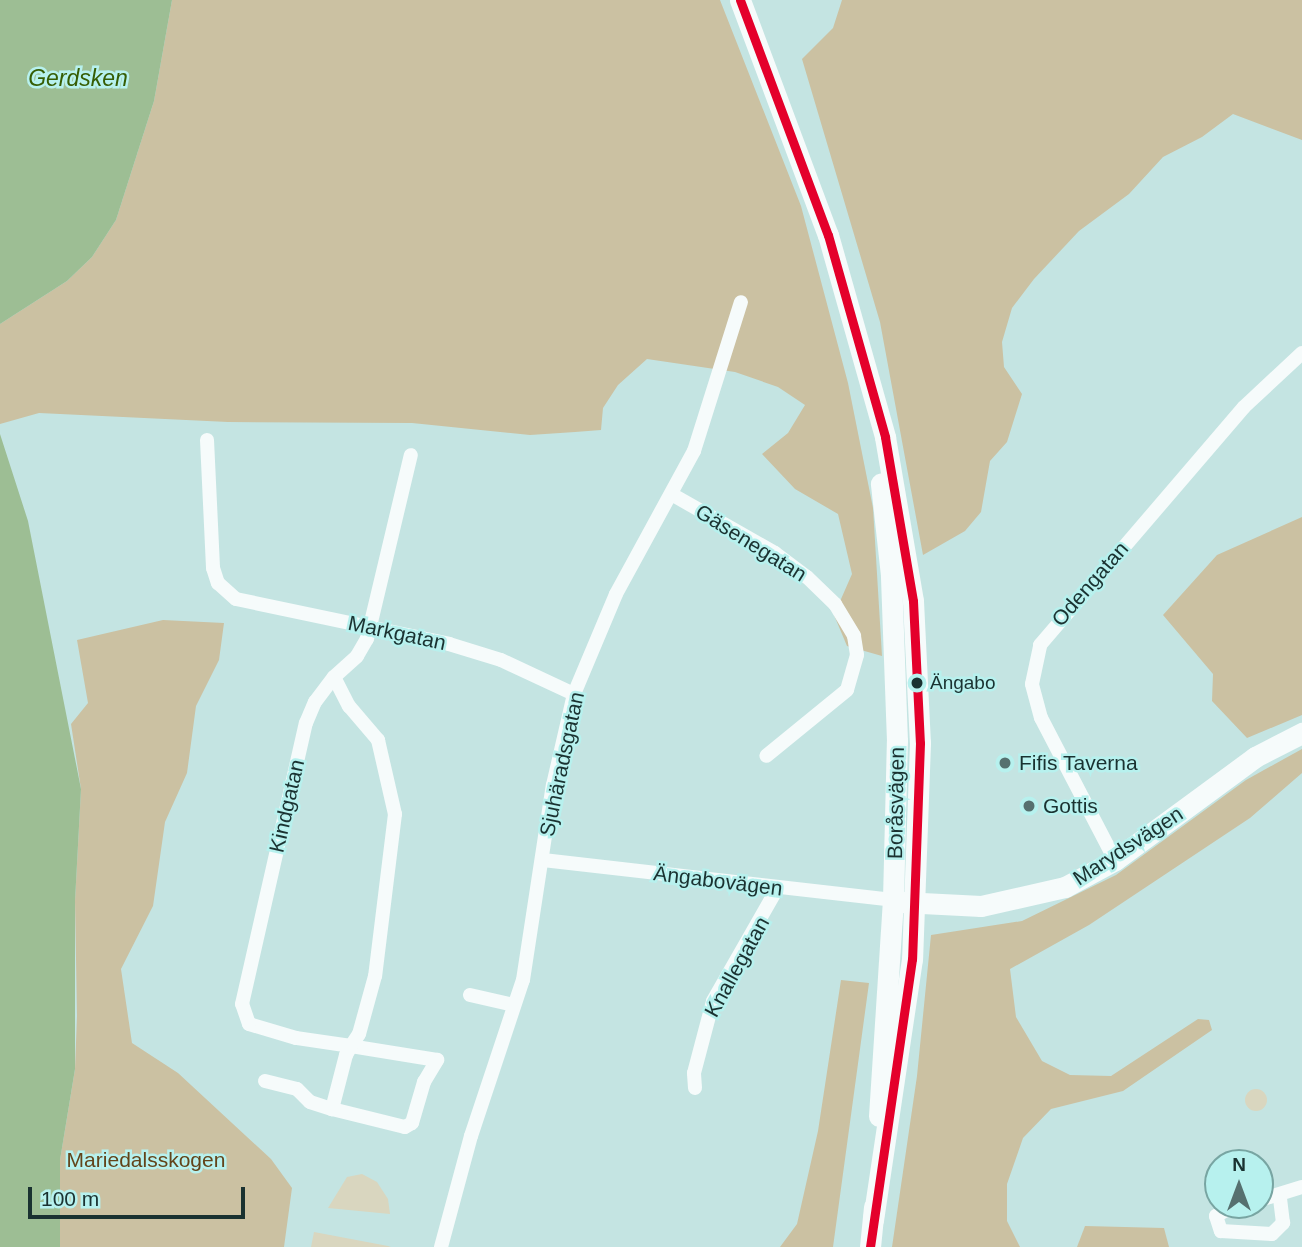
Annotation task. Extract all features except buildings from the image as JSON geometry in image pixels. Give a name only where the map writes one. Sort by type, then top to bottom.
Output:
[{"type":"main road","name":"Boråsvägen","points":[[740,0],[828,235],[885,437],[913,601],[920,743],[915,903],[905,1018],[870,1247]]},
{"type":"main road","name":"Boråsvägen","points":[[870,387],[895,643],[893,901],[873,1220]]},
{"type":"main road","name":"Marydsvägen","points":[[893,901],[981,906],[1020,900],[1065,887],[1115,860],[1255,757],[1302,733]]},
{"type":"street","name":"Sjuhäradsgatan","points":[[441,1247],[471,1136],[514,1005],[532,935],[553,785],[574,695],[616,594],[673,495],[704,424],[741,302]]},
{"type":"street","name":"Odengatan","points":[[1115,860],[1038,709],[1032,684],[1040,645],[1244,407],[1302,353]]},
{"type":"street","name":"Markgatan","points":[[207,440],[213,568],[218,583],[236,599],[370,627],[501,660],[574,695]]},
{"type":"street","name":"Kindgatan","points":[[351,1046],[249,1024],[242,1004],[306,723],[334,677],[357,656],[370,627],[411,455]]},
{"type":"street","name":"Gäsenegatan","points":[[673,495],[775,553],[807,577],[835,604],[854,636],[857,655],[847,690],[766,756]]},
{"type":"street","points":[[332,1109],[351,1046],[359,1034],[375,976],[395,804],[378,740],[349,706],[334,677]]},
{"type":"street","name":"Ängabovägen","points":[[542,860],[893,901]]},
{"type":"street","name":"Knallegatan","points":[[695,1088],[696,1061],[713,1001],[777,889]]},
{"type":"street","points":[[470,995],[514,1005]]},
{"type":"street","points":[[265,1081],[298,1089],[310,1102],[332,1109],[409,1126],[437,1060],[351,1046]]},
{"type":"street","points":[[1274,1198],[1302,1187]]},
{"type":"street","points":[[1217,1219],[1221,1231],[1272,1234],[1283,1223],[1280,1197]]},
{"type":"shaded area","points":[[1256,1089],[1264,1092],[1267,1100],[1264,1108],[1256,1111],[1248,1108],[1245,1100],[1248,1092]]},
{"type":"shaded area","points":[[362,1174],[377,1182],[388,1199],[390,1214],[328,1208],[347,1177]]},
{"type":"shaded area","points":[[314,1232],[388,1246],[391,1247],[311,1247]]},
{"type":"green space","points":[[172,0],[720,0],[801,206],[848,383],[873,508],[882,656],[847,646],[834,615],[852,574],[838,514],[795,489],[762,454],[788,433],[805,405],[778,387],[735,372],[647,359],[618,385],[603,408],[601,430],[575,432],[530,435],[412,423],[228,422],[39,413],[0,424],[0,324],[67,281],[92,257],[116,220],[154,101]]},
{"type":"green space","points":[[842,0],[1302,0],[1302,140],[1233,114],[1202,137],[1163,157],[1129,194],[1079,231],[1034,279],[1012,308],[1002,342],[1004,367],[1022,394],[1007,442],[990,461],[981,512],[965,531],[923,555],[880,322],[802,59],[833,28]]},
{"type":"green space","points":[[1302,517],[1302,715],[1247,738],[1212,701],[1213,674],[1163,615],[1217,555]]},
{"type":"green space","name":"Mariedalsskogen","points":[[163,620],[224,623],[219,660],[196,706],[187,773],[165,822],[153,906],[121,969],[132,1043],[178,1073],[271,1159],[292,1188],[284,1247],[60,1247],[60,1160],[75,1069],[77,1016],[75,901],[81,789],[71,724],[88,703],[77,640]]},
{"type":"green space","points":[[1302,749],[1302,773],[1250,818],[1089,925],[1010,969],[1016,1017],[1042,1061],[1070,1075],[1111,1076],[1198,1019],[1209,1020],[1212,1030],[1123,1091],[1051,1109],[1023,1138],[1007,1184],[1007,1221],[1020,1247],[892,1247],[917,1076],[931,935],[1022,921],[1116,875],[1246,780]]},
{"type":"green space","points":[[841,980],[869,983],[833,1247],[780,1247],[797,1224],[818,1131]]},
{"type":"green space","points":[[1085,1226],[1164,1228],[1169,1247],[1077,1247]]},
{"type":"water","name":"Gerdsken","points":[[0,0],[172,0],[154,101],[116,220],[92,257],[67,281],[0,324]]},
{"type":"water","points":[[0,434],[28,521],[81,789],[75,901],[75,1069],[60,1160],[60,1247],[0,1247]]},
{"type":"transit line","points":[[740,0],[828,235],[885,437],[913,601],[920,743],[912,959],[870,1247]]},
{"type":"place","name":"Ängabo","points":[[917,683]]},
{"type":"place","name":"Fifis Taverna","points":[[1005,763]]},
{"type":"place","name":"Gottis","points":[[1029,806]]}]
